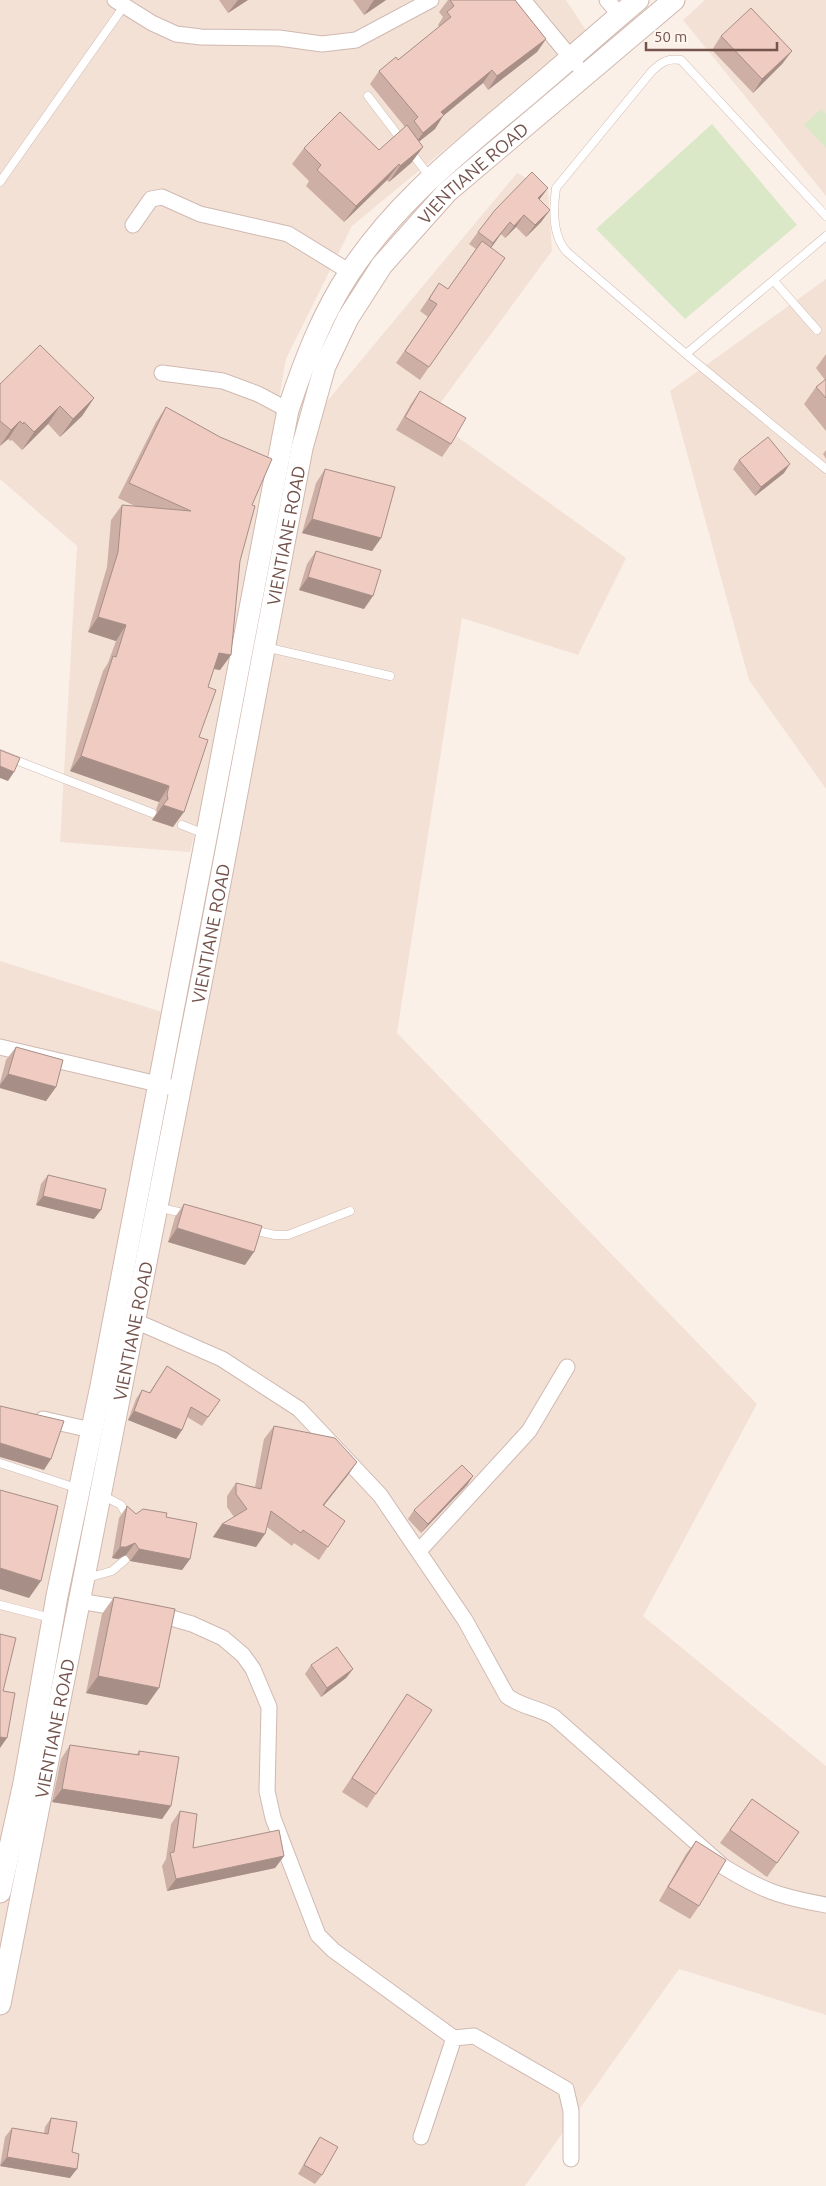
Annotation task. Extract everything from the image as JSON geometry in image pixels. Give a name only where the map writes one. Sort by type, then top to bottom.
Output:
[{"type":"main road","points":[[0,1892],[24,1783],[53,1618],[91,1430],[205,834],[245,643],[288,410],[303,367],[322,322],[350,272],[391,217],[430,177],[571,57],[614,8],[638,0]]},
{"type":"main road","name":"VIENTIANE ROAD","points":[[0,2004],[302,448],[325,366],[348,318],[382,265],[447,192],[674,0]]},
{"type":"street","points":[[120,3],[176,34],[201,37],[279,38],[339,44],[369,35],[431,0]]},
{"type":"street","points":[[523,0],[585,75]]},
{"type":"street","points":[[133,225],[151,198],[162,197],[200,214],[288,234],[350,272]]},
{"type":"street","points":[[162,373],[223,381],[258,394],[288,410]]},
{"type":"street","points":[[0,1047],[179,1089]]},
{"type":"street","points":[[133,1320],[222,1359],[299,1409],[380,1495],[466,1620],[507,1696],[518,1704],[546,1712],[554,1717],[724,1867],[755,1886],[784,1897],[826,1905]]},
{"type":"street","points":[[419,1551],[529,1431],[567,1367]]},
{"type":"street","points":[[27,1416],[91,1430]]},
{"type":"street","points":[[79,1601],[158,1614],[192,1624],[223,1638],[243,1655],[253,1668],[269,1707],[267,1791],[273,1818],[318,1935],[333,1950],[454,2038],[474,2036],[566,2088],[571,2111],[571,2159]]},
{"type":"street","points":[[420,2137],[454,2038]]},
{"type":"lane","points":[[0,182],[120,3]]},
{"type":"lane","points":[[826,216],[681,60],[671,59],[662,61],[556,188],[554,204],[558,237],[561,245],[686,354],[826,469]]},
{"type":"lane","points":[[368,96],[430,177]]},
{"type":"lane","points":[[686,354],[826,236]]},
{"type":"lane","points":[[774,280],[817,330]]},
{"type":"lane","points":[[263,647],[390,676]]},
{"type":"lane","points":[[0,754],[152,813]]},
{"type":"lane","points":[[182,826],[205,834]]},
{"type":"lane","points":[[156,1207],[193,1216]]},
{"type":"lane","points":[[248,1229],[275,1235],[288,1235],[350,1211]]},
{"type":"lane","points":[[0,1464],[79,1489]]},
{"type":"lane","points":[[100,1494],[120,1505],[129,1520]]},
{"type":"lane","points":[[84,1579],[112,1571],[125,1560]]},
{"type":"lane","points":[[0,1605],[53,1618]]},
{"type":"shaded area","points":[[0,0],[566,0],[587,32],[352,226],[286,359],[273,433],[248,628],[190,852],[60,842],[77,546],[0,479]]},
{"type":"shaded area","points":[[705,0],[826,0],[826,196],[683,20]]},
{"type":"shaded area","points":[[517,173],[548,190],[552,251],[430,417],[626,558],[578,655],[462,618],[397,1033],[757,1404],[643,1616],[826,1766],[826,2015],[679,1969],[525,2186],[0,2186],[0,961],[197,1023],[318,412]]},
{"type":"shaded area","points":[[826,279],[826,789],[749,680],[670,391]]},
{"type":"green space","points":[[821,109],[826,114],[826,148],[804,125]]},
{"type":"green space","points":[[712,124],[797,225],[685,319],[596,229]]},
{"type":"building","points":[[450,0],[515,0],[546,39],[497,76],[492,70],[441,112],[444,115],[423,133],[414,121],[418,117],[379,71],[396,57],[398,60],[451,17],[447,12],[454,6]]},
{"type":"building","points":[[751,8],[792,51],[762,79],[721,36]]},
{"type":"building","points":[[340,112],[379,150],[407,125],[423,147],[400,166],[399,164],[356,206],[317,170],[321,165],[304,148]]},
{"type":"building","points":[[532,172],[548,188],[538,198],[550,210],[535,225],[524,215],[514,226],[510,222],[493,243],[478,232],[495,210]]},
{"type":"building","points":[[482,241],[505,258],[429,367],[405,351],[437,304],[429,299],[439,283],[448,289]]},
{"type":"building","points":[[40,345],[94,398],[73,419],[60,406],[34,432],[24,422],[23,424],[20,421],[11,430],[0,421],[0,384]]},
{"type":"building","points":[[826,379],[826,398],[816,387]]},
{"type":"building","points":[[420,391],[466,418],[451,444],[405,417]]},
{"type":"building","points":[[166,407],[220,437],[272,459],[252,505],[255,506],[240,561],[231,655],[219,653],[208,687],[216,690],[199,737],[208,740],[184,812],[163,805],[168,799],[169,786],[81,756],[113,656],[116,657],[126,625],[98,617],[118,552],[122,505],[191,511],[129,483]]},
{"type":"building","points":[[768,437],[790,464],[761,487],[739,460]]},
{"type":"building","points":[[325,469],[395,487],[381,538],[312,519]]},
{"type":"building","points":[[316,551],[381,570],[373,596],[308,577]]},
{"type":"building","points":[[0,750],[20,758],[14,772],[0,766]]},
{"type":"building","points":[[16,1047],[63,1060],[56,1087],[8,1074]]},
{"type":"building","points":[[48,1175],[106,1189],[101,1210],[43,1196]]},
{"type":"building","points":[[184,1204],[262,1226],[254,1252],[177,1228]]},
{"type":"building","points":[[167,1366],[220,1400],[208,1417],[191,1407],[182,1430],[134,1411],[142,1390],[150,1393]]},
{"type":"building","points":[[0,1406],[64,1421],[51,1459],[0,1443]]},
{"type":"building","points":[[274,1426],[335,1438],[357,1462],[323,1505],[345,1521],[328,1547],[303,1530],[301,1533],[271,1511],[265,1534],[222,1524],[247,1509],[236,1494],[236,1483],[261,1489]]},
{"type":"building","points":[[462,1465],[473,1476],[428,1524],[414,1510]]},
{"type":"building","points":[[0,1490],[58,1506],[41,1581],[0,1568]]},
{"type":"building","points":[[127,1506],[136,1514],[143,1509],[167,1513],[166,1517],[197,1523],[190,1559],[139,1549],[135,1543],[126,1547],[120,1547]]},
{"type":"building","points":[[114,1597],[175,1609],[159,1688],[98,1676]]},
{"type":"building","points":[[0,1634],[16,1638],[3,1691],[15,1693],[7,1738],[0,1737]]},
{"type":"building","points":[[337,1647],[353,1669],[327,1688],[311,1665]]},
{"type":"building","points":[[407,1694],[432,1710],[376,1794],[352,1778]]},
{"type":"building","points":[[70,1745],[139,1755],[139,1751],[179,1757],[171,1806],[62,1789]]},
{"type":"building","points":[[752,1799],[799,1832],[777,1863],[730,1830]]},
{"type":"building","points":[[180,1811],[197,1814],[193,1848],[279,1830],[284,1856],[176,1879],[170,1853],[174,1852]]},
{"type":"building","points":[[696,1841],[726,1860],[699,1906],[668,1887]]},
{"type":"building","points":[[51,2118],[77,2122],[72,2152],[79,2154],[77,2169],[7,2157],[12,2128],[48,2134]]},
{"type":"building","points":[[320,2137],[338,2147],[322,2175],[304,2165]]}]
